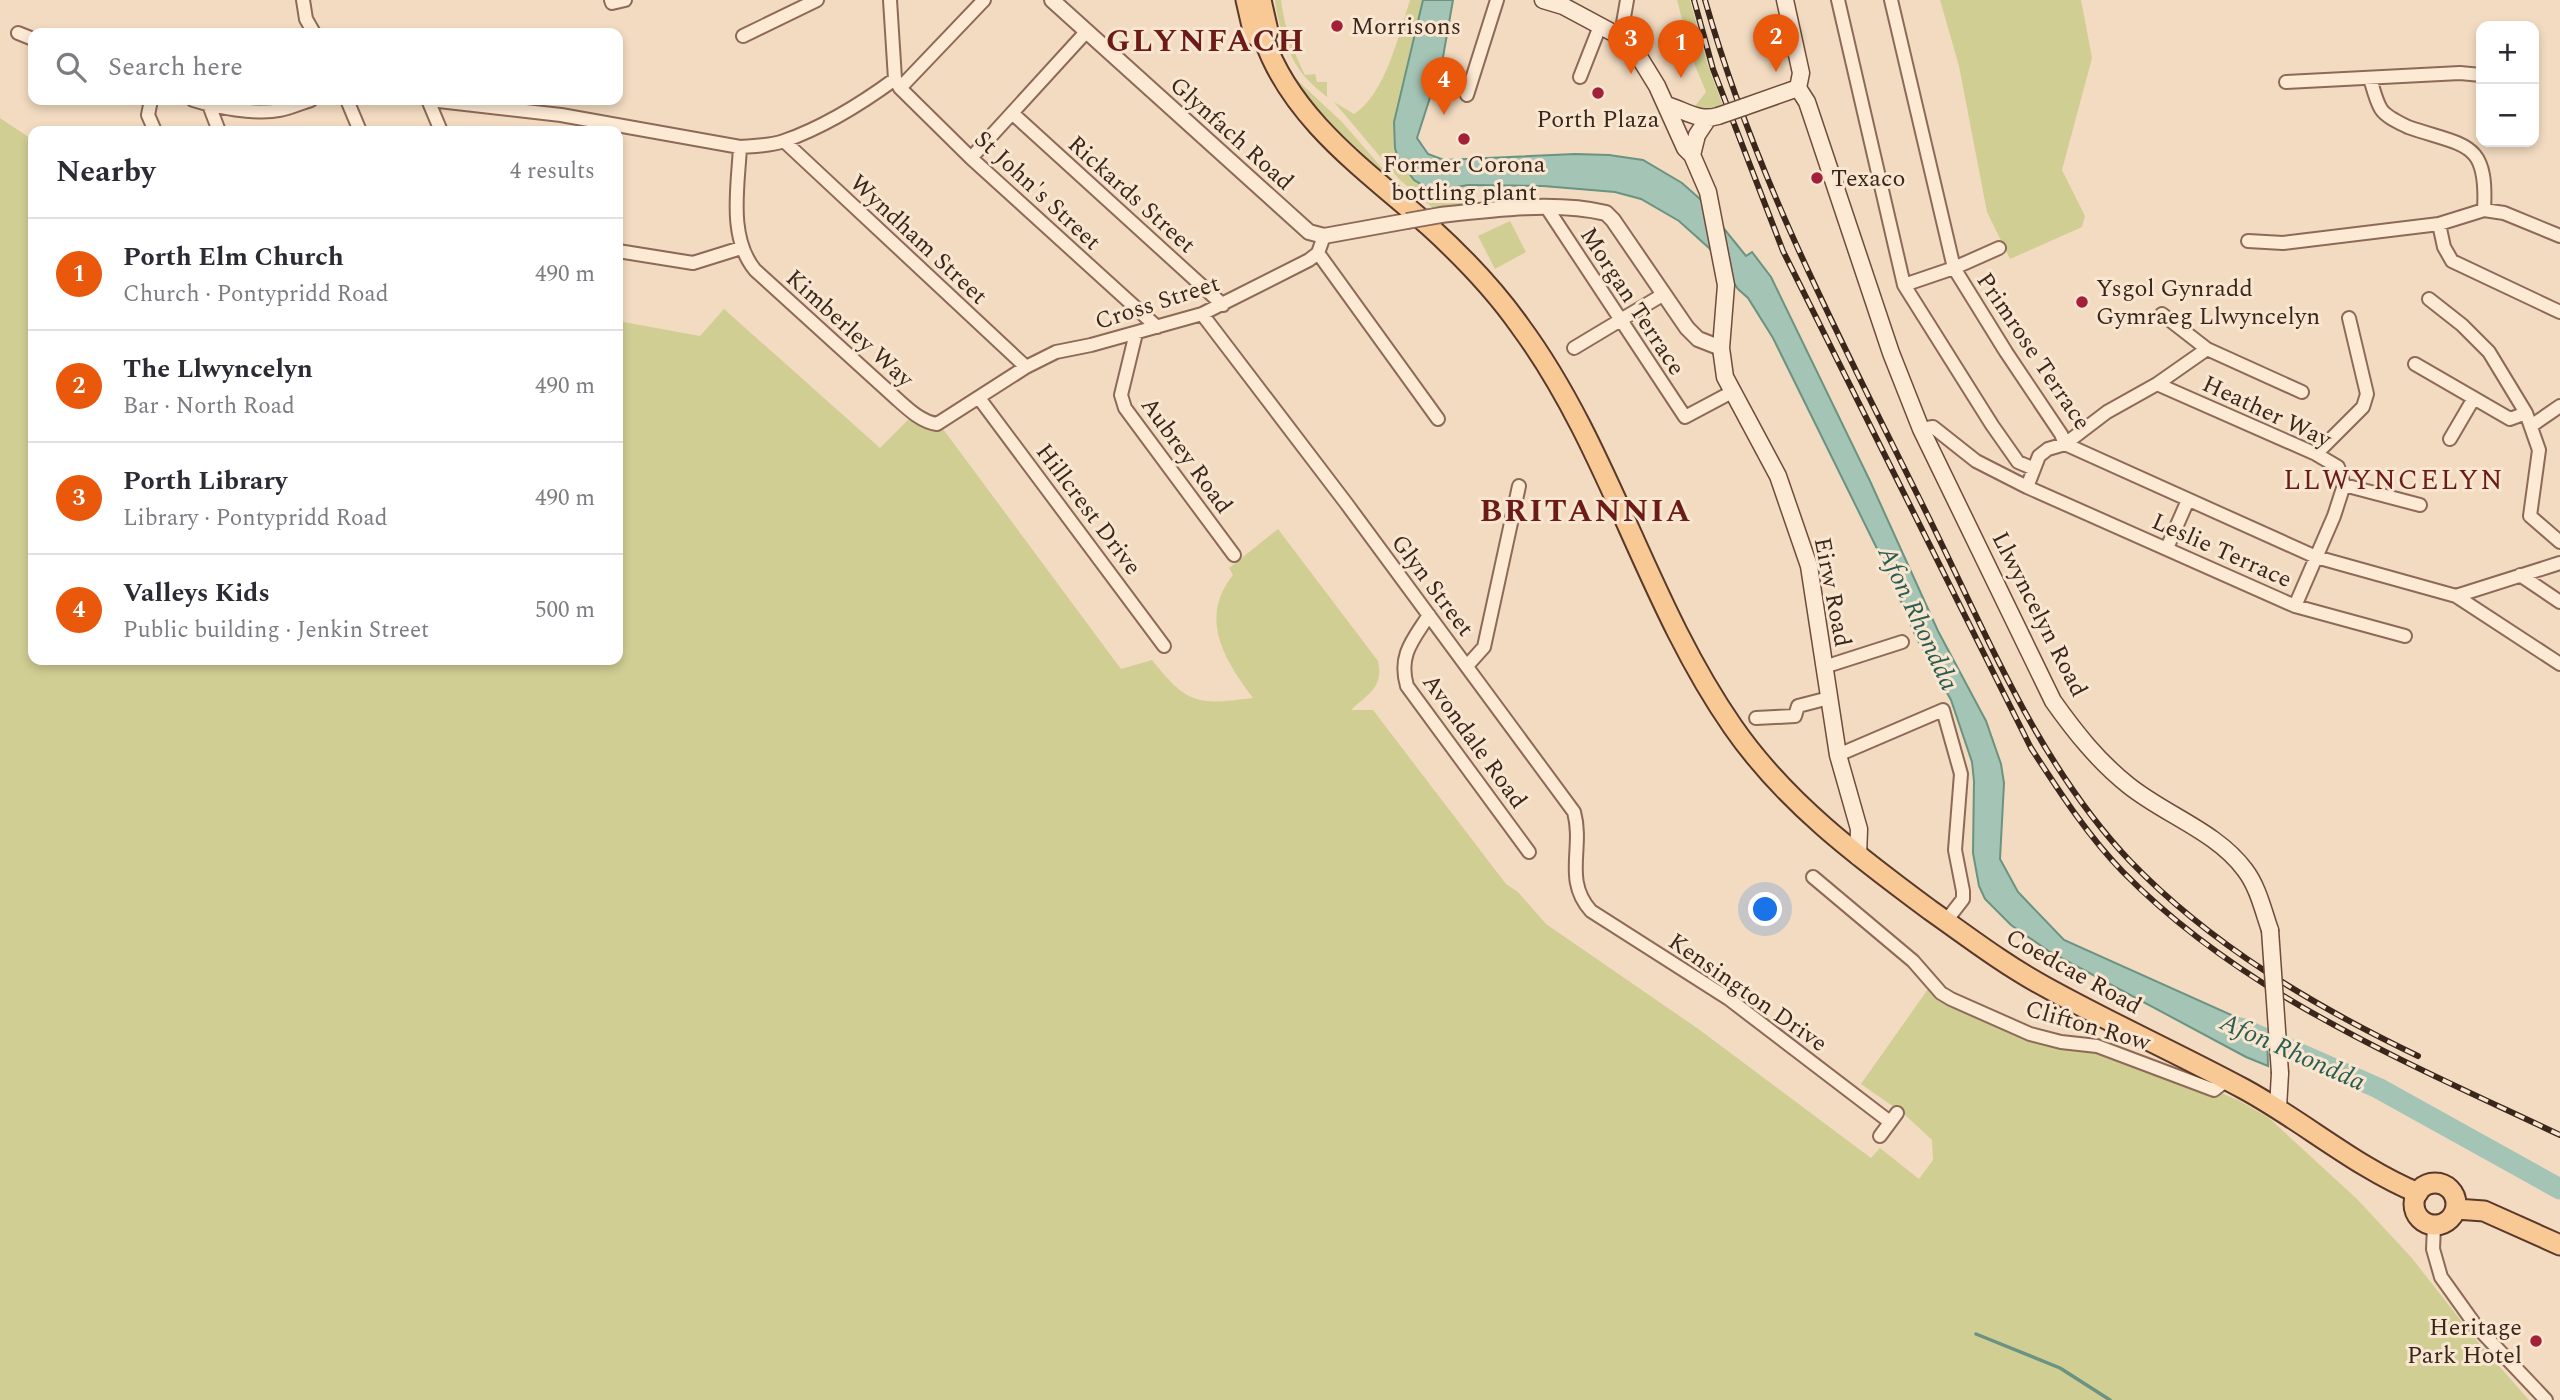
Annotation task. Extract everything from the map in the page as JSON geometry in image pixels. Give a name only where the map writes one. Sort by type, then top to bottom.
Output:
[{"type":"main road","points":[[1246,0],[1254,35],[1264,39],[1268,31],[1261,0]]},
{"type":"main road","name":"Eirw Road","points":[[1543,0],[1560,3],[1619,36],[1637,52],[1666,105],[1668,116],[1704,180],[1711,203],[1726,285],[1721,348],[1725,377],[1778,477],[1809,566],[1838,755],[1859,829],[1858,857]]},
{"type":"main road","points":[[1666,105],[1691,116],[1712,118],[1798,88],[1801,73],[1785,0]]},
{"type":"main road","name":"Coedcae Road","points":[[1264,39],[1286,88],[1314,123],[1455,251],[1520,325],[1561,388],[1675,629],[1721,708],[1768,772],[1808,814],[1858,857],[1992,955],[2038,983],[2278,1108]]},
{"type":"main road","name":"Llwyncelyn Road","points":[[1798,88],[1807,102],[1891,353],[1922,429],[2053,701],[2097,758],[2160,808],[2220,845],[2245,870],[2257,891],[2270,930],[2280,1073],[2278,1108]]},
{"type":"main road","points":[[1692,155],[1697,135],[1712,118]]},
{"type":"main road","points":[[2278,1108],[2390,1181],[2418,1193]]},
{"type":"main road","points":[[2432,1184],[2446,1186],[2455,1198],[2456,1209],[2448,1221],[2434,1226],[2418,1216],[2414,1201],[2418,1193],[2432,1184]]},
{"type":"main road","points":[[2456,1209],[2484,1211],[2560,1245]]},
{"type":"street","points":[[303,0],[306,19],[311,28]]},
{"type":"street","points":[[611,0],[612,3],[625,0]]},
{"type":"street","points":[[743,36],[817,0]]},
{"type":"street","points":[[890,0],[897,83]]},
{"type":"street","points":[[623,126],[740,147],[784,141],[897,83],[984,0]]},
{"type":"street","name":"Glynfach Road","points":[[1052,0],[1309,232],[1324,236]]},
{"type":"street","points":[[1467,95],[1497,0]]},
{"type":"street","points":[[1619,36],[1627,0]]},
{"type":"street","points":[[1838,0],[1904,285],[1992,425],[2018,462],[2032,468]]},
{"type":"street","name":"Primrose Terrace","points":[[1891,0],[1954,268],[2065,444],[2316,557],[2456,596],[2560,664]]},
{"type":"street","points":[[1580,77],[1601,26]]},
{"type":"street","points":[[971,158],[1086,32]]},
{"type":"street","points":[[19,33],[28,37]]},
{"type":"street","points":[[2286,82],[2460,73],[2476,75]]},
{"type":"street","points":[[2370,78],[2381,110],[2399,123],[2470,148],[2482,164],[2486,180],[2484,210]]},
{"type":"street","name":"St John's Street","points":[[897,83],[971,158],[1157,327]]},
{"type":"street","points":[[149,105],[148,115],[153,126]]},
{"type":"street","points":[[209,105],[217,126]]},
{"type":"street","points":[[216,105],[261,111],[294,105]]},
{"type":"street","points":[[349,105],[358,126]]},
{"type":"street","points":[[431,105],[439,126]]},
{"type":"street","points":[[473,105],[561,115],[623,126]]},
{"type":"street","name":"Rickards Street","points":[[1012,113],[1223,305]]},
{"type":"street","name":"Wyndham Street","points":[[784,141],[1026,368]]},
{"type":"street","points":[[623,252],[692,263],[741,248],[737,212],[740,147]]},
{"type":"street","points":[[1438,419],[1318,253],[1324,236],[1441,215],[1504,207],[1606,213],[1687,328],[1698,339],[1721,348]]},
{"type":"street","name":"Morgan Terrace","points":[[1546,208],[1685,417],[1732,392]]},
{"type":"street","points":[[2248,241],[2283,243],[2439,223],[2484,210],[2504,213],[2560,236]]},
{"type":"street","points":[[2439,223],[2444,247],[2452,261],[2560,312]]},
{"type":"street","name":"Kimberley Way","points":[[741,248],[755,270],[912,412],[932,424],[937,424],[1026,368]]},
{"type":"street","points":[[1904,285],[1954,268],[1999,248]]},
{"type":"street","name":"Cross Street","points":[[1026,368],[1056,352],[1202,314],[1318,253]]},
{"type":"street","points":[[1574,348],[1664,294]]},
{"type":"street","points":[[2429,299],[2462,325],[2489,352],[2526,413],[2539,450],[2530,516],[2560,542]]},
{"type":"street","name":"Glyn Street","points":[[1202,314],[1574,811],[1578,826],[1576,886],[1581,900]]},
{"type":"street","points":[[2162,314],[2207,349],[2302,392]]},
{"type":"street","points":[[2316,454],[2363,407],[2367,394],[2348,318]]},
{"type":"street","name":"Aubrey Road","points":[[1136,333],[1122,395],[1125,408],[1234,555]]},
{"type":"street","points":[[2027,487],[2032,468],[2039,456],[2048,449],[2065,444],[2107,412],[2157,384],[2207,349]]},
{"type":"street","points":[[2414,364],[2510,418],[2526,413]]},
{"type":"street","name":"Heather Way","points":[[2157,384],[2316,454],[2338,467],[2344,485]]},
{"type":"street","name":"Hillcrest Drive","points":[[979,398],[1164,646]]},
{"type":"street","points":[[2449,439],[2474,398]]},
{"type":"street","points":[[2531,426],[2560,406]]},
{"type":"street","name":"Leslie Terrace","points":[[1922,429],[1933,427],[1976,461],[2027,487],[2295,606],[2405,636]]},
{"type":"street","points":[[2295,606],[2334,516],[2344,485],[2420,505]]},
{"type":"street","points":[[1467,666],[1484,647],[1518,486]]},
{"type":"street","points":[[2167,548],[2188,500]]},
{"type":"street","points":[[2456,596],[2560,563]]},
{"type":"street","points":[[2520,575],[2560,602]]},
{"type":"street","name":"Avondale Road","points":[[1429,615],[1405,653],[1402,670],[1407,686],[1529,852]]},
{"type":"street","points":[[1824,667],[1902,642]]},
{"type":"street","points":[[1756,718],[1795,716],[1798,706],[1829,698]]},
{"type":"street","points":[[1838,755],[1943,710],[1961,774],[1955,850],[1963,891],[1963,899],[1946,921]]},
{"type":"street","name":"Clifton Row","points":[[1813,877],[1913,961],[1941,993],[1951,999],[2030,1034],[2061,1042],[2097,1046],[2214,1090],[2227,1080]]},
{"type":"street","name":"Kensington Drive","points":[[1581,900],[1591,911],[1729,999],[1894,1117],[1880,1136]]},
{"type":"street","points":[[2434,1226],[2433,1249],[2441,1278],[2476,1326],[2546,1400]]},
{"type":"shaded area","points":[[1275,0],[1281,0],[1290,38],[1305,75],[1315,74],[1317,82],[1327,82],[1327,97],[1308,81],[1294,61],[1282,31]]},
{"type":"shaded area","points":[[1410,0],[1423,0],[1394,122],[1439,190],[1468,185],[1471,203],[1433,208],[1399,179],[1334,102],[1354,114],[1374,93],[1396,46]]},
{"type":"shaded area","points":[[1677,0],[1690,0],[1707,63],[1723,106],[1707,110],[1695,106],[1706,92],[1692,58]]},
{"type":"shaded area","points":[[1940,0],[2081,0],[2092,58],[2062,170],[2085,216],[2082,227],[2010,259],[1987,212],[1959,66]]},
{"type":"shaded area","points":[[1295,78],[1342,122],[1396,184],[1313,108]]},
{"type":"shaded area","points":[[0,118],[28,137],[28,665],[623,665],[623,322],[700,336],[724,309],[880,448],[911,417],[929,427],[943,429],[1121,669],[1152,660],[1175,686],[1195,698],[1219,701],[1253,698],[1233,669],[1219,639],[1217,607],[1233,575],[1229,568],[1278,529],[1378,661],[1377,684],[1369,695],[1351,710],[1373,710],[1506,884],[1518,892],[1546,924],[1697,1028],[1871,1158],[1880,1148],[1919,1179],[1933,1160],[1932,1140],[1904,1114],[1861,1084],[1933,982],[1941,993],[2030,1034],[2097,1046],[2238,1100],[2269,1118],[2357,1199],[2411,1257],[2477,1341],[2529,1400],[0,1400]]},
{"type":"shaded area","points":[[1510,221],[1526,252],[1495,269],[1478,236]]},
{"type":"water","points":[[1423,0],[1453,0],[1443,57],[1417,138],[1428,154],[1444,160],[1575,154],[1643,160],[1682,183],[1700,199],[1746,256],[1752,252],[1771,277],[1870,481],[1938,631],[1986,721],[2001,764],[2004,783],[2000,859],[2018,892],[2064,940],[2267,1031],[2268,1066],[2246,1057],[2050,952],[2011,925],[1985,899],[1979,886],[1973,853],[1972,762],[1951,700],[1916,637],[1889,573],[1773,338],[1748,298],[1738,289],[1709,248],[1679,221],[1641,199],[1615,192],[1543,186],[1468,185],[1439,190],[1414,180],[1398,158],[1394,122]]},
{"type":"waterway","name":"Afon Rhondda","points":[[2241,1028],[2378,1088],[2560,1189]]},
{"type":"waterway","points":[[1976,1334],[2060,1368],[2110,1400]]},
{"type":"railway","points":[[1694,0],[1713,69],[1783,251],[2031,748],[2085,828],[2123,872],[2170,916],[2221,955],[2274,990],[2386,1052],[2560,1135]]},
{"type":"railway","points":[[1705,0],[1750,133],[1804,262],[1993,651],[2016,696],[2068,783],[2097,823],[2130,861],[2195,920],[2265,971],[2341,1016],[2418,1056]]},
{"type":"place","name":"Morrisons","points":[[1337,26]]},
{"type":"place","name":"The Llwyncelyn","points":[[1776,72]]},
{"type":"place","name":"Porth Library","points":[[1631,74]]},
{"type":"place","name":"Porth Elm Church","points":[[1681,78]]},
{"type":"place","name":"Porth Plaza","points":[[1598,93]]},
{"type":"place","name":"Valleys Kids","points":[[1444,115]]},
{"type":"place","name":"Former Corona bottling plant","points":[[1464,139]]},
{"type":"place","name":"Texaco","points":[[1817,178]]},
{"type":"place","name":"Ysgol Gynradd Gymraeg Llwyncelyn","points":[[2082,302]]},
{"type":"place","name":"Heritage Park Hotel","points":[[2536,1341]]},
{"type":"district","name":"GLYNFACH","points":[[1206,40]]},
{"type":"district","name":"LLWYNCELYN","points":[[2394,479]]},
{"type":"district","name":"BRITANNIA","points":[[1586,510]]}]
